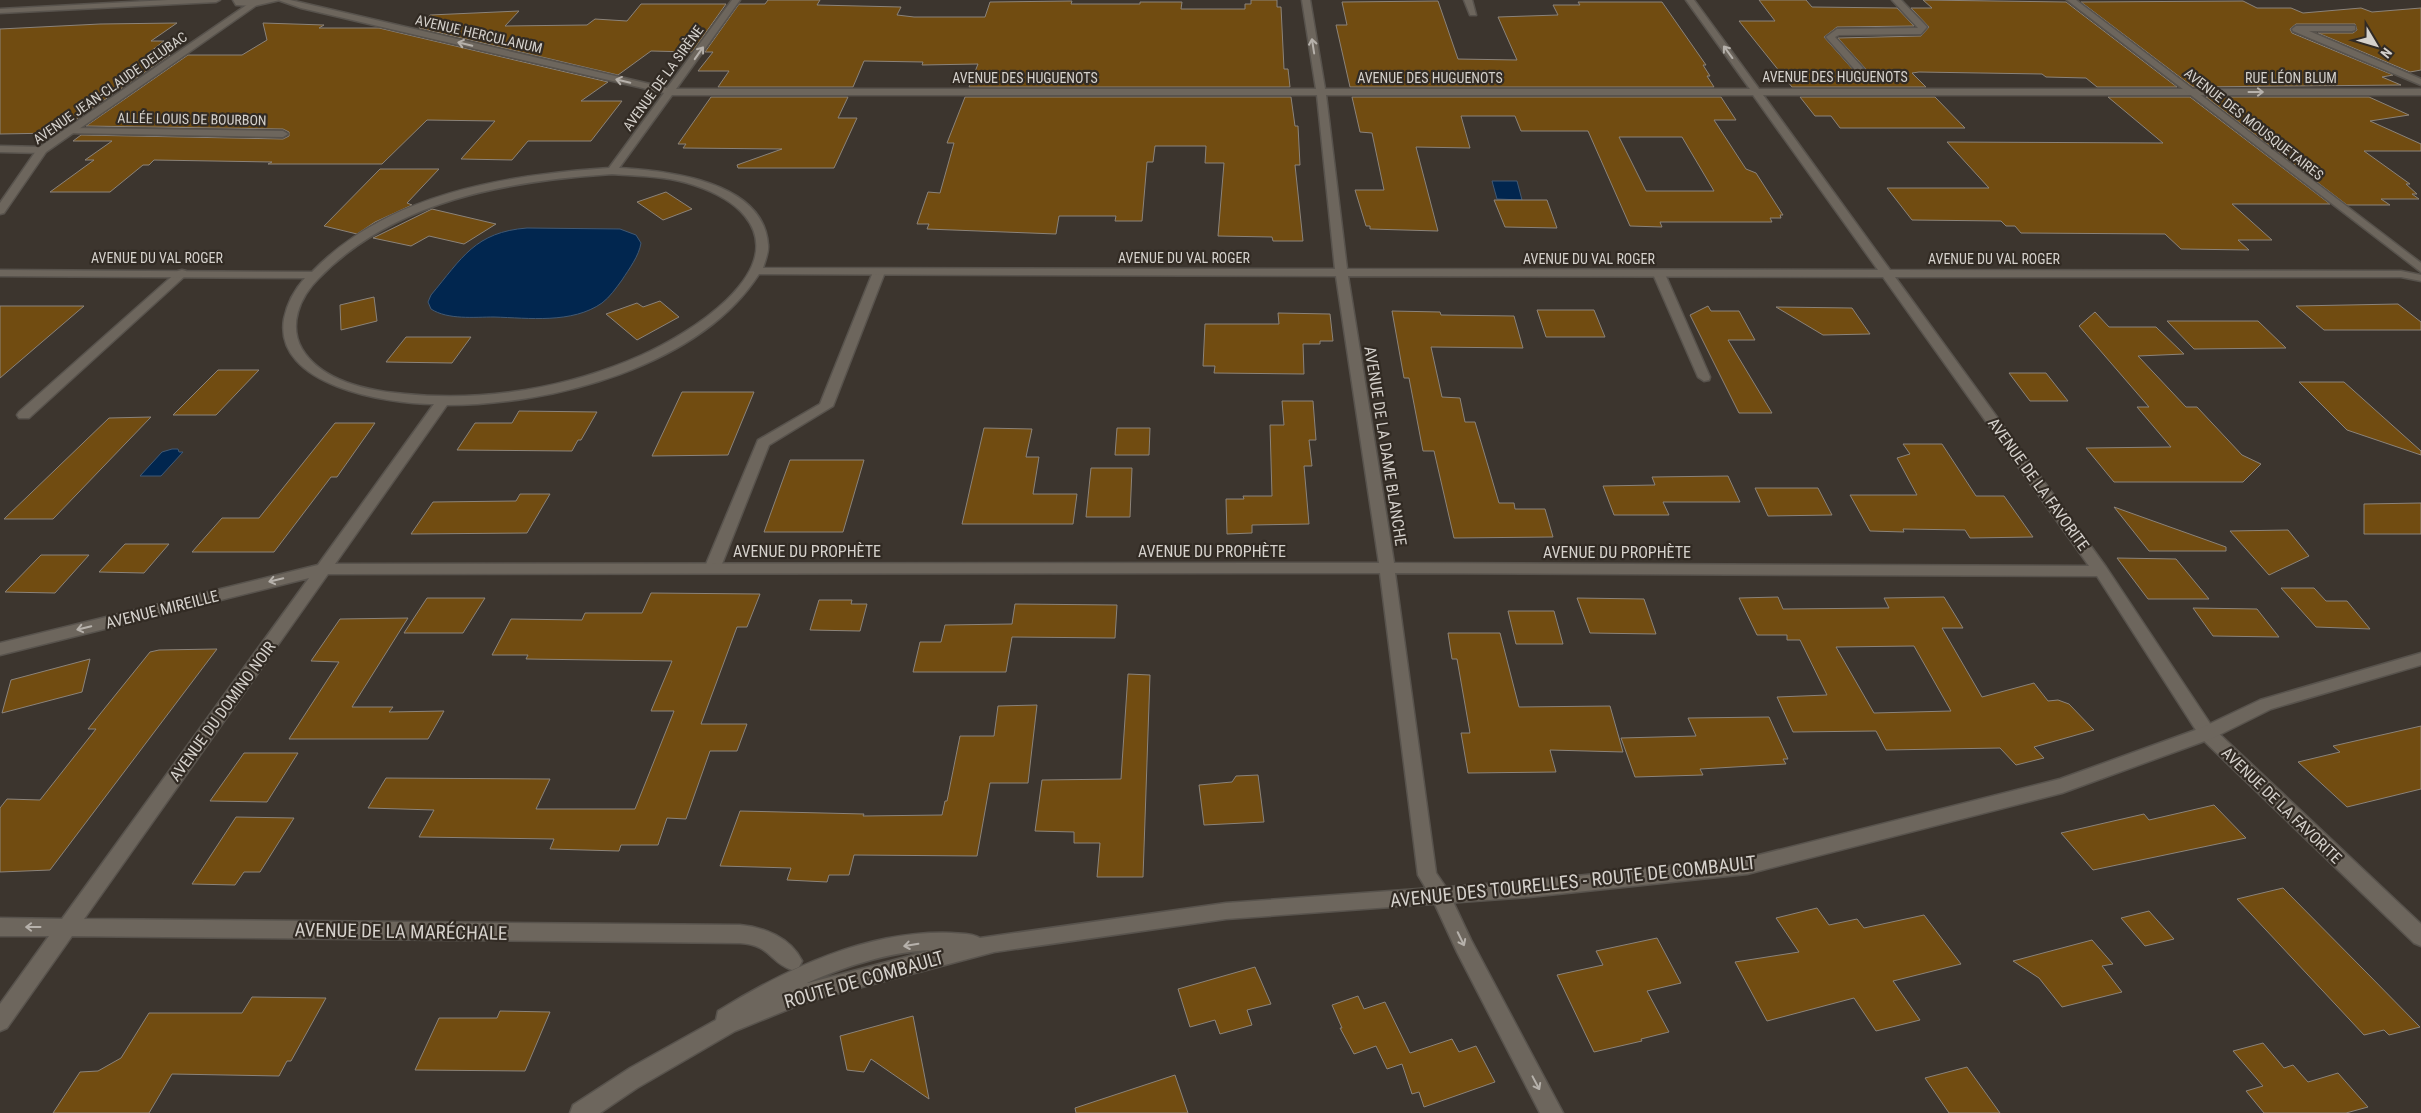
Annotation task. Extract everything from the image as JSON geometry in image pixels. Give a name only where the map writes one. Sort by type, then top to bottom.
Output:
[{"type":"street","points":[[0,11],[216,0]]},
{"type":"street","points":[[238,0],[242,4],[276,0]]},
{"type":"street","name":"AVENUE HERCULANUM","points":[[282,0],[671,92]]},
{"type":"street","name":"AVENUE DE LA SIRÈNE","points":[[612,171],[736,0]]},
{"type":"street","name":"AVENUE DE LA DAME BLANCHE","points":[[1306,0],[1320,92],[1338,250],[1343,273],[1386,568],[1427,875],[1440,895],[1464,946],[1552,1113]]},
{"type":"street","points":[[1468,0],[1472,13]]},
{"type":"street","name":"AVENUE DE LA FAVORITE","points":[[1690,0],[2102,571],[2207,733],[2421,937]]},
{"type":"street","points":[[1867,78],[1830,37],[1837,32],[1921,31],[1923,27],[1896,0]]},
{"type":"street","name":"AVENUE DES MOUSQUETAIRES","points":[[2071,0],[2421,269]]},
{"type":"street","name":"AVENUE JEAN-CLAUDE DELUBAC","points":[[0,211],[42,150],[254,4]]},
{"type":"street","points":[[2352,28],[2296,29],[2421,82]]},
{"type":"street","name":"AVENUE DES HUGUENOTS","points":[[671,92],[2190,92]]},
{"type":"street","name":"RUE LÉON BLUM","points":[[2190,92],[2421,92]]},
{"type":"street","name":"ALLÉE LOUIS DE BOURBON","points":[[70,130],[283,134]]},
{"type":"street","points":[[0,150],[42,150]]},
{"type":"street","points":[[612,171],[681,178],[710,187],[733,199],[751,213],[760,230],[763,250],[756,271],[745,290],[728,308],[676,343],[643,359],[566,385],[482,399],[404,399],[370,394],[342,385],[320,374],[303,360],[293,345],[289,328],[292,310],[300,292],[314,274],[356,240],[391,221],[445,199],[521,180],[580,172],[612,171]]},
{"type":"street","name":"AVENUE DU VAL ROGER","points":[[756,271],[2401,274],[2421,278]]},
{"type":"street","points":[[712,569],[763,443],[826,406],[879,272]]},
{"type":"street","name":"AVENUE DU VAL ROGER","points":[[0,273],[314,274]]},
{"type":"street","points":[[24,415],[182,273]]},
{"type":"street","points":[[1659,274],[1704,377]]},
{"type":"street","name":"AVENUE DU DOMINO NOIR","points":[[0,1021],[444,400]]},
{"type":"street","name":"AVENUE DU PROPHÈTE","points":[[323,569],[1386,568],[2102,571]]},
{"type":"street","name":"AVENUE MIREILLE","points":[[0,649],[323,569]]},
{"type":"street","name":"AVENUE DES TOURELLES - ROUTE DE COMBAULT","points":[[994,943],[1226,911],[1529,889],[1747,866],[2062,786],[2207,733],[2266,704],[2421,659]]},
{"type":"street","name":"AVENUE DE LA MARÉCHALE","points":[[0,927],[740,934],[756,935],[770,940],[792,961]]},
{"type":"street","name":"ROUTE DE COMBAULT","points":[[581,1113],[631,1080],[728,1024],[808,992],[994,943]]},
{"type":"water","points":[[1492,181],[1517,181],[1522,200],[1497,199]]},
{"type":"water","points":[[527,228],[620,229],[636,235],[641,243],[638,253],[622,280],[602,303],[590,310],[564,317],[536,319],[461,317],[445,315],[431,309],[428,302],[431,295],[471,249],[494,235]]},
{"type":"water","points":[[178,449],[179,452],[183,452],[161,476],[140,476],[162,452]]},
{"type":"building","points":[[768,0],[820,0],[817,5],[901,7],[897,15],[914,17],[985,17],[990,2],[1072,1],[1071,4],[1140,4],[1140,2],[1182,2],[1181,9],[1245,9],[1245,4],[1251,4],[1251,0],[1277,0],[1277,7],[1281,7],[1284,69],[1288,69],[1290,87],[969,87],[978,64],[922,65],[923,62],[864,61],[853,87],[718,87],[729,71],[698,71],[713,52],[705,52],[739,4],[765,4]]},
{"type":"building","points":[[1759,0],[1806,0],[1812,7],[1897,8],[1914,26],[1837,27],[1824,37],[1864,82],[1872,80],[1873,77],[1838,38],[1921,36],[1929,27],[1911,8],[1932,8],[1923,0],[2066,2],[2177,87],[2097,87],[2086,78],[2046,77],[2042,74],[1919,72],[1912,73],[1926,87],[1792,87],[1739,21],[1775,21]]},
{"type":"building","points":[[1438,1],[1458,59],[1517,60],[1498,17],[1558,15],[1553,5],[1580,5],[1578,2],[1662,2],[1706,65],[1703,65],[1714,87],[1350,87],[1336,25],[1347,25],[1342,2]]},
{"type":"building","points":[[2243,1],[2257,8],[2291,8],[2303,13],[2361,8],[2372,12],[2421,8],[2421,70],[2410,72],[2318,33],[2353,33],[2357,30],[2355,24],[2296,24],[2290,29],[2292,33],[2393,75],[2382,77],[2401,85],[2193,87],[2081,2]]},
{"type":"building","points":[[641,4],[726,4],[692,52],[651,51],[618,75],[419,28],[430,15],[519,11],[505,26],[587,25],[595,19],[627,21]]},
{"type":"building","points":[[177,23],[151,41],[164,41],[146,55],[170,55],[56,133],[0,134],[0,29],[100,24]]},
{"type":"building","points":[[263,23],[324,25],[319,28],[379,28],[608,82],[581,101],[622,101],[591,141],[528,141],[512,160],[461,159],[495,121],[427,120],[382,164],[268,164],[272,162],[154,160],[149,165],[143,165],[110,192],[50,192],[94,160],[85,160],[112,141],[73,141],[81,135],[283,139],[289,136],[289,132],[283,129],[86,126],[188,55],[242,55],[267,40]]},
{"type":"building","points":[[711,97],[848,97],[838,118],[857,118],[834,168],[738,168],[737,165],[782,149],[683,148],[686,144],[678,144]]},
{"type":"building","points":[[965,97],[1291,97],[1295,126],[1298,126],[1300,165],[1295,165],[1303,241],[1273,241],[1272,237],[1218,236],[1224,163],[1205,163],[1206,146],[1155,146],[1153,162],[1147,162],[1142,221],[1115,221],[1116,216],[1059,216],[1056,234],[927,229],[929,224],[917,224],[928,192],[940,193],[954,143],[947,143]]},
{"type":"building","points":[[1352,97],[1721,97],[1736,120],[1714,120],[1746,169],[1756,173],[1783,215],[1780,215],[1781,218],[1770,218],[1772,222],[1660,222],[1662,227],[1630,226],[1588,131],[1521,131],[1515,116],[1461,116],[1470,148],[1416,147],[1438,231],[1370,229],[1370,226],[1366,226],[1355,190],[1384,190],[1372,133],[1360,132]],"holes":[[[1619,137],[1682,137],[1714,191],[1646,191]]]},
{"type":"building","points":[[1800,97],[1935,97],[1965,128],[1840,128],[1831,116],[1815,116]]},
{"type":"building","points":[[2108,97],[2190,97],[2330,204],[2232,204],[2272,240],[2238,240],[2249,250],[2181,249],[2165,234],[2021,233],[2015,226],[2006,226],[2001,221],[1912,220],[1887,188],[1989,188],[1947,142],[2163,143]]},
{"type":"building","points":[[2206,97],[2369,97],[2409,115],[2370,121],[2421,144],[2421,151],[2364,151],[2410,184],[2406,184],[2417,194],[2412,194],[2419,199],[2381,199],[2390,205],[2347,205]]},
{"type":"building","points":[[380,169],[439,169],[407,203],[412,205],[375,222],[357,234],[324,226]]},
{"type":"building","points":[[666,192],[692,209],[663,220],[637,202]]},
{"type":"building","points":[[1494,200],[1547,200],[1557,228],[1505,227]]},
{"type":"building","points":[[432,209],[496,224],[464,244],[429,236],[411,246],[373,238]]},
{"type":"building","points":[[374,297],[377,321],[341,330],[340,305]]},
{"type":"building","points":[[660,301],[679,317],[637,340],[606,314],[637,303],[643,307]]},
{"type":"building","points":[[2398,304],[2421,322],[2421,330],[2324,330],[2296,306]]},
{"type":"building","points":[[0,306],[84,306],[0,378]]},
{"type":"building","points":[[1708,306],[1711,311],[1739,311],[1755,340],[1728,340],[1772,413],[1739,413],[1690,315]]},
{"type":"building","points":[[1776,307],[1852,308],[1870,334],[1823,335]]},
{"type":"building","points":[[1537,310],[1594,310],[1605,337],[1546,337]]},
{"type":"building","points":[[1392,311],[1440,312],[1441,315],[1514,316],[1523,348],[1431,347],[1442,397],[1460,398],[1465,422],[1475,422],[1499,503],[1514,503],[1515,509],[1545,509],[1553,537],[1454,538],[1434,451],[1423,451],[1409,378],[1404,378]]},
{"type":"building","points":[[2095,312],[2109,327],[2156,327],[2184,354],[2138,356],[2186,407],[2197,407],[2242,455],[2261,464],[2243,482],[2114,482],[2086,448],[2171,447],[2137,407],[2149,407],[2079,326]]},
{"type":"building","points":[[1278,313],[1330,314],[1333,341],[1320,341],[1320,344],[1303,344],[1304,374],[1214,373],[1215,366],[1203,366],[1205,324],[1279,324]]},
{"type":"building","points":[[2167,321],[2258,321],[2286,348],[2194,349]]},
{"type":"building","points":[[406,337],[471,337],[452,363],[386,362]]},
{"type":"building","points":[[218,370],[259,370],[216,415],[173,415]]},
{"type":"building","points":[[2009,373],[2046,373],[2068,401],[2030,401]]},
{"type":"building","points":[[2299,382],[2344,382],[2421,451],[2421,455],[2347,430]]},
{"type":"building","points":[[682,392],[754,392],[728,455],[652,456]]},
{"type":"building","points":[[1282,401],[1313,401],[1316,440],[1309,440],[1312,466],[1304,466],[1309,524],[1252,525],[1252,533],[1227,534],[1226,499],[1244,499],[1243,496],[1272,496],[1270,425],[1284,425]]},
{"type":"building","points":[[519,411],[597,412],[581,440],[578,440],[572,451],[457,450],[475,423],[512,423]]},
{"type":"building","points":[[151,417],[53,519],[4,519],[109,418]]},
{"type":"building","points":[[335,423],[375,423],[337,477],[331,477],[274,552],[192,552],[222,518],[259,518]]},
{"type":"building","points":[[984,428],[1032,429],[1026,457],[1039,457],[1033,494],[1077,494],[1073,524],[962,524]]},
{"type":"building","points":[[1117,428],[1150,428],[1149,455],[1115,455]]},
{"type":"building","points":[[1903,444],[1942,444],[1976,496],[2004,496],[2033,537],[1970,538],[1965,530],[1903,529],[1904,532],[1870,531],[1850,495],[1917,495],[1897,458],[1910,454]]},
{"type":"building","points":[[790,460],[864,460],[843,532],[764,532]]},
{"type":"building","points":[[1091,468],[1132,468],[1130,517],[1086,517]]},
{"type":"building","points":[[1728,476],[1740,502],[1663,502],[1669,515],[1614,515],[1603,486],[1655,485],[1652,477]]},
{"type":"building","points":[[1755,488],[1818,488],[1832,515],[1768,516]]},
{"type":"building","points":[[520,494],[550,494],[527,533],[411,534],[433,502],[516,501]]},
{"type":"building","points":[[2421,503],[2421,534],[2364,534],[2364,504]]},
{"type":"building","points":[[2114,507],[2226,547],[2226,551],[2149,551]]},
{"type":"building","points":[[2288,530],[2309,556],[2269,575],[2230,531]]},
{"type":"building","points":[[125,544],[169,544],[144,573],[99,572]]},
{"type":"building","points":[[41,555],[89,555],[55,593],[5,592]]},
{"type":"building","points":[[2117,558],[2176,559],[2209,599],[2148,599]]},
{"type":"building","points":[[2281,588],[2314,588],[2326,601],[2347,601],[2370,629],[2316,627]]},
{"type":"building","points":[[651,593],[760,594],[747,627],[737,627],[701,724],[747,724],[737,751],[710,751],[686,819],[667,818],[658,845],[621,845],[619,851],[550,849],[554,839],[419,837],[434,810],[368,808],[386,778],[550,779],[536,809],[635,809],[674,711],[651,711],[672,661],[526,659],[528,655],[492,655],[511,619],[582,620],[585,613],[642,613]]},
{"type":"building","points":[[1778,597],[1783,609],[1889,608],[1884,598],[1944,597],[1963,628],[1942,628],[1982,697],[2034,683],[2048,701],[2058,700],[2069,704],[2094,730],[2034,747],[2044,758],[2016,765],[2000,748],[1886,750],[1876,731],[1793,732],[1777,697],[1827,695],[1800,640],[1787,640],[1787,635],[1757,635],[1739,598]],"holes":[[[1914,646],[1951,711],[1874,713],[1836,647]]]},
{"type":"building","points":[[427,598],[485,598],[463,633],[404,633]]},
{"type":"building","points":[[1577,598],[1644,599],[1656,634],[1590,633]]},
{"type":"building","points":[[819,600],[852,600],[851,604],[867,604],[860,631],[810,630]]},
{"type":"building","points":[[1015,604],[1117,605],[1115,638],[1012,637],[1006,672],[913,672],[920,642],[941,642],[945,625],[1012,624]]},
{"type":"building","points":[[2193,608],[2257,609],[2279,637],[2213,636]]},
{"type":"building","points":[[1508,611],[1554,611],[1563,644],[1516,644]]},
{"type":"building","points":[[408,618],[352,707],[393,707],[389,712],[444,711],[428,739],[289,739],[339,662],[311,661],[340,619]]},
{"type":"building","points":[[1448,633],[1500,633],[1519,707],[1610,706],[1623,752],[1550,750],[1556,772],[1468,773],[1461,733],[1470,733],[1457,659],[1452,659]]},
{"type":"building","points":[[217,649],[50,870],[0,872],[0,808],[7,799],[40,800],[96,729],[88,729],[150,652],[159,650]]},
{"type":"building","points":[[90,659],[82,692],[2,713],[11,680]]},
{"type":"building","points":[[1128,674],[1150,675],[1143,877],[1097,877],[1100,843],[1074,843],[1074,832],[1035,831],[1042,780],[1121,779]]},
{"type":"building","points":[[1037,705],[1028,783],[990,783],[977,856],[854,855],[849,875],[829,875],[827,882],[787,880],[791,868],[720,866],[740,811],[864,814],[863,816],[942,815],[945,801],[947,801],[960,736],[994,736],[998,706]]},
{"type":"building","points":[[1769,717],[1788,759],[1783,759],[1786,764],[1700,769],[1703,775],[1635,777],[1621,738],[1696,736],[1688,718]]},
{"type":"building","points":[[2421,726],[2421,789],[2347,807],[2298,762],[2340,752],[2333,746]]},
{"type":"building","points":[[244,753],[298,753],[267,802],[210,801]]},
{"type":"building","points":[[1258,775],[1264,822],[1204,825],[1199,785],[1232,782],[1236,776]]},
{"type":"building","points":[[2214,805],[2246,838],[2093,870],[2061,833],[2144,814],[2149,820]]},
{"type":"building","points":[[236,817],[294,818],[260,872],[244,872],[235,885],[192,884]]},
{"type":"building","points":[[2283,888],[2420,1027],[2389,1035],[2384,1030],[2364,1035],[2237,899]]},
{"type":"building","points":[[1817,908],[1829,925],[1857,919],[1864,928],[1924,915],[1961,964],[1893,981],[1920,1020],[1876,1031],[1854,998],[1767,1021],[1735,962],[1799,952],[1776,918]]},
{"type":"building","points":[[2149,911],[2174,939],[2145,946],[2121,918]]},
{"type":"building","points":[[1657,938],[1681,983],[1647,991],[1669,1032],[1641,1039],[1642,1041],[1594,1052],[1557,975],[1603,965],[1596,951]]},
{"type":"building","points":[[2092,940],[2113,964],[2102,966],[2122,992],[2062,1007],[2039,978],[2013,961]]},
{"type":"building","points":[[1255,967],[1271,1004],[1247,1010],[1252,1025],[1220,1034],[1215,1020],[1190,1027],[1178,989]]},
{"type":"building","points":[[1358,996],[1364,1009],[1385,1002],[1410,1053],[1452,1039],[1459,1052],[1476,1046],[1495,1082],[1424,1107],[1419,1092],[1412,1094],[1402,1064],[1387,1069],[1376,1046],[1354,1054],[1340,1028],[1342,1028],[1332,1005]]},
{"type":"building","points":[[252,997],[326,998],[291,1061],[287,1061],[279,1076],[172,1074],[149,1113],[53,1113],[80,1072],[98,1071],[121,1058],[149,1013],[242,1013]]},
{"type":"building","points":[[500,1011],[550,1012],[525,1071],[415,1070],[439,1018],[497,1018]]},
{"type":"building","points":[[913,1016],[929,1099],[871,1059],[864,1072],[847,1070],[840,1036]]},
{"type":"building","points":[[2263,1043],[2284,1068],[2293,1065],[2308,1082],[2338,1073],[2368,1107],[2346,1113],[2264,1113],[2246,1091],[2263,1086],[2233,1051]]},
{"type":"building","points":[[1967,1067],[2000,1113],[1949,1113],[1925,1078]]},
{"type":"building","points":[[1175,1075],[1188,1113],[1076,1113],[1075,1108]]}]
